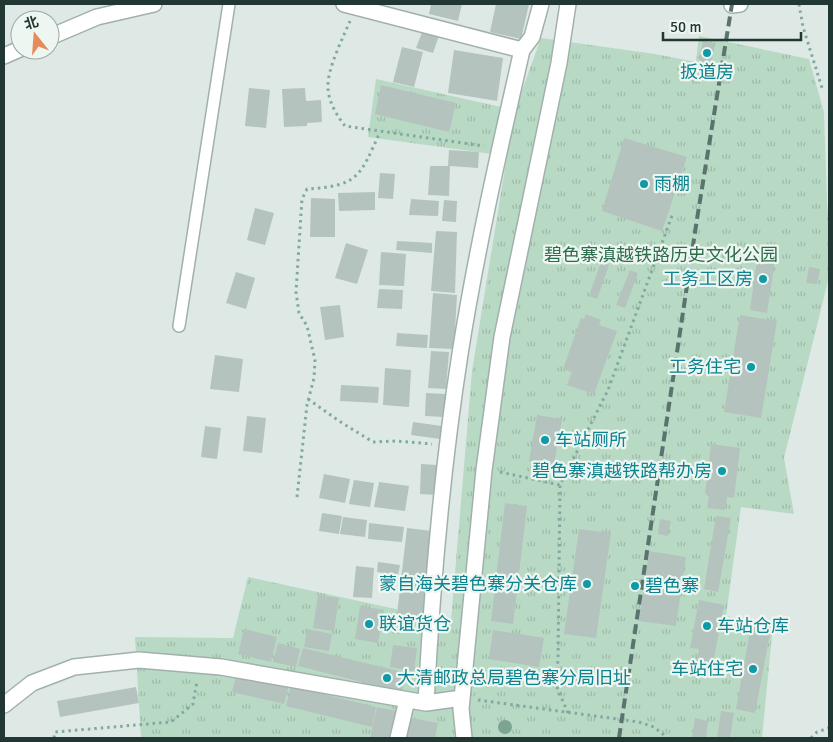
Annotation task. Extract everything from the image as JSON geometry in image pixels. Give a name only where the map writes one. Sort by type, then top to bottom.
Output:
[{"type":"street","points":[[60,33],[98,17],[154,4]]},
{"type":"street","points":[[426,703],[442,491],[460,354],[480,243],[522,50],[532,37],[541,4]]},
{"type":"street","points":[[464,738],[461,709],[462,698],[484,468],[502,337],[559,63],[568,4]]},
{"type":"street","points":[[351,5],[522,50]]},
{"type":"street","points":[[4,705],[32,683],[74,667],[139,660],[221,667],[426,703],[462,698]]},
{"type":"street","points":[[398,738],[407,700]]},
{"type":"lane","points":[[179,326],[229,4]]},
{"type":"path","points":[[798,4],[802,27],[823,90]]},
{"type":"path","points":[[351,5],[328,87],[337,116],[345,126],[500,149]]},
{"type":"path","points":[[297,497],[308,399],[314,378],[314,360],[307,326],[299,313],[296,292],[302,199],[307,189],[331,188],[354,179],[364,166],[380,132]]},
{"type":"path","points":[[568,713],[556,686],[560,486],[608,390],[673,213]]},
{"type":"path","points":[[308,399],[339,422],[373,442],[396,441],[428,445],[448,444]]},
{"type":"path","points":[[484,468],[560,486]]},
{"type":"path","points":[[54,738],[55,732],[171,722],[193,704],[200,666]]},
{"type":"path","points":[[462,698],[639,722],[654,727],[664,735],[664,738]]},
{"type":"path","points":[[812,738],[818,732],[829,728]]},
{"type":"green space","name":"碧色寨滇越铁路历史文化公园","points":[[699,36],[809,59],[824,112],[829,226],[829,277],[784,458],[794,514],[741,507],[726,616],[773,625],[762,738],[141,738],[135,637],[233,638],[248,577],[451,621],[472,371],[507,156],[368,137],[376,79],[515,110],[541,38],[655,54],[696,62]]},
{"type":"building","points":[[431,4],[462,4],[458,21],[429,14]]},
{"type":"building","points":[[496,4],[529,4],[521,39],[490,32]]},
{"type":"building","points":[[424,27],[440,33],[433,53],[416,48]]},
{"type":"building","name":"扳道房","points":[[703,41],[715,43],[711,65],[699,63]]},
{"type":"building","points":[[402,47],[423,52],[414,87],[393,82]]},
{"type":"building","points":[[454,50],[503,58],[497,101],[448,93]]},
{"type":"building","points":[[381,85],[456,103],[449,132],[375,114]]},
{"type":"building","points":[[249,88],[270,90],[266,128],[245,126]]},
{"type":"building","points":[[305,88],[306,101],[321,100],[322,122],[307,123],[307,126],[284,127],[282,89]]},
{"type":"building","name":"雨棚","points":[[624,138],[687,157],[662,231],[602,211]]},
{"type":"building","points":[[449,150],[479,152],[478,168],[450,166],[449,196],[428,195],[430,166],[448,166]]},
{"type":"building","points":[[380,173],[395,174],[393,199],[378,198]]},
{"type":"building","points":[[375,192],[375,210],[339,211],[338,193]]},
{"type":"building","points":[[311,198],[335,199],[335,237],[310,237]]},
{"type":"building","points":[[411,199],[439,201],[438,216],[409,215]]},
{"type":"building","points":[[444,200],[457,201],[456,222],[442,221]]},
{"type":"building","points":[[255,208],[274,213],[265,245],[247,240]]},
{"type":"building","points":[[436,231],[457,232],[455,293],[431,291]]},
{"type":"building","points":[[397,241],[432,243],[432,253],[396,250]]},
{"type":"building","points":[[346,243],[368,250],[357,284],[335,278]]},
{"type":"building","name":"工务工区房","points":[[759,245],[777,247],[767,313],[750,310]]},
{"type":"building","points":[[381,252],[406,254],[404,286],[379,285]]},
{"type":"building","points":[[601,262],[609,265],[597,299],[589,296]]},
{"type":"building","points":[[809,267],[820,269],[817,284],[806,283]]},
{"type":"building","points":[[630,270],[638,273],[625,308],[616,305]]},
{"type":"building","points":[[236,272],[255,278],[246,309],[226,303]]},
{"type":"building","points":[[379,289],[403,290],[402,309],[377,308]]},
{"type":"building","points":[[433,293],[457,295],[454,349],[429,348]]},
{"type":"building","points":[[340,305],[344,337],[325,340],[320,307]]},
{"type":"building","points":[[586,314],[601,320],[599,325],[617,331],[594,394],[567,385],[572,372],[563,369],[581,318],[584,319]]},
{"type":"building","name":"工务住宅","points":[[740,315],[777,321],[761,418],[724,412]]},
{"type":"building","points":[[397,333],[428,335],[427,348],[396,346]]},
{"type":"building","points":[[431,351],[449,352],[446,389],[428,388]]},
{"type":"building","points":[[215,355],[243,359],[239,392],[210,389]]},
{"type":"building","points":[[385,368],[411,370],[409,407],[383,405]]},
{"type":"building","points":[[341,385],[379,387],[378,403],[340,401]]},
{"type":"building","points":[[426,393],[446,394],[444,417],[425,416]]},
{"type":"building","name":"车站厕所","points":[[537,415],[562,419],[554,465],[529,461]]},
{"type":"building","points":[[247,416],[266,418],[262,453],[243,451]]},
{"type":"building","points":[[413,422],[442,426],[440,439],[411,435]]},
{"type":"building","points":[[205,426],[221,428],[217,459],[201,457]]},
{"type":"building","name":"碧色寨滇越铁路帮办房","points":[[711,444],[740,448],[734,498],[727,497],[725,510],[707,508],[709,495],[705,494]]},
{"type":"building","points":[[421,464],[438,465],[436,495],[420,494]]},
{"type":"building","points":[[324,474],[350,479],[345,503],[319,498]]},
{"type":"building","points":[[354,480],[374,483],[370,507],[349,504]]},
{"type":"building","points":[[379,482],[409,486],[405,511],[374,507]]},
{"type":"building","points":[[505,503],[527,506],[513,624],[491,621]]},
{"type":"building","points":[[322,513],[342,516],[339,534],[319,531]]},
{"type":"building","points":[[716,516],[731,518],[718,592],[704,589]]},
{"type":"building","points":[[343,517],[367,520],[365,537],[340,534]]},
{"type":"building","points":[[660,519],[671,521],[668,536],[658,534]]},
{"type":"building","points":[[369,523],[404,527],[402,542],[368,539]]},
{"type":"building","points":[[407,528],[432,531],[423,616],[397,614]]},
{"type":"building","name":"蒙自海关碧色寨分关仓库","points":[[579,529],[611,533],[596,638],[564,634]]},
{"type":"building","points":[[649,551],[686,557],[676,626],[639,621]]},
{"type":"building","points":[[378,562],[400,565],[398,575],[377,572]]},
{"type":"building","points":[[356,566],[374,568],[372,598],[353,597]]},
{"type":"building","points":[[318,595],[339,598],[334,631],[313,628]]},
{"type":"building","name":"车站仓库","points":[[699,600],[724,605],[711,674],[695,671],[699,649],[690,648]]},
{"type":"building","name":"联谊货仓","points":[[360,606],[384,610],[378,643],[355,639]]},
{"type":"building","name":"车站住宅","points":[[751,625],[771,628],[755,713],[736,709]]},
{"type":"building","points":[[244,629],[277,637],[271,662],[238,654]]},
{"type":"building","points":[[307,629],[332,634],[329,651],[304,647]]},
{"type":"building","points":[[493,630],[544,638],[539,667],[489,659]]},
{"type":"building","points":[[278,643],[300,649],[296,667],[273,662]]},
{"type":"building","points":[[393,645],[417,648],[414,671],[390,667]]},
{"type":"building","points":[[303,648],[407,673],[402,692],[298,666]]},
{"type":"building","points":[[237,673],[289,685],[284,704],[232,692]]},
{"type":"building","points":[[291,686],[376,707],[372,727],[286,706]]},
{"type":"building","points":[[136,687],[139,703],[60,717],[57,701]]},
{"type":"building","points":[[377,707],[401,712],[395,738],[370,738]]},
{"type":"building","points":[[721,711],[734,713],[730,738],[717,738]]},
{"type":"building","points":[[407,717],[438,723],[435,738],[403,738]]},
{"type":"building","points":[[695,718],[708,721],[706,738],[692,738]]},
{"type":"railway","points":[[619,738],[697,219],[732,4]]},
{"type":"place","name":"扳道房","points":[[707,53]]},
{"type":"place","name":"雨棚","points":[[644,184]]},
{"type":"place","name":"工务工区房","points":[[763,279]]},
{"type":"place","name":"工务住宅","points":[[751,367]]},
{"type":"place","name":"车站厕所","points":[[545,440]]},
{"type":"place","name":"碧色寨滇越铁路帮办房","points":[[722,471]]},
{"type":"place","name":"蒙自海关碧色寨分关仓库","points":[[587,584]]},
{"type":"place","name":"碧色寨","points":[[635,586]]},
{"type":"place","name":"联谊货仓","points":[[369,624]]},
{"type":"place","name":"车站仓库","points":[[707,626]]},
{"type":"place","name":"车站住宅","points":[[753,669]]},
{"type":"place","name":"大清邮政总局碧色寨分局旧址","points":[[387,678]]}]
